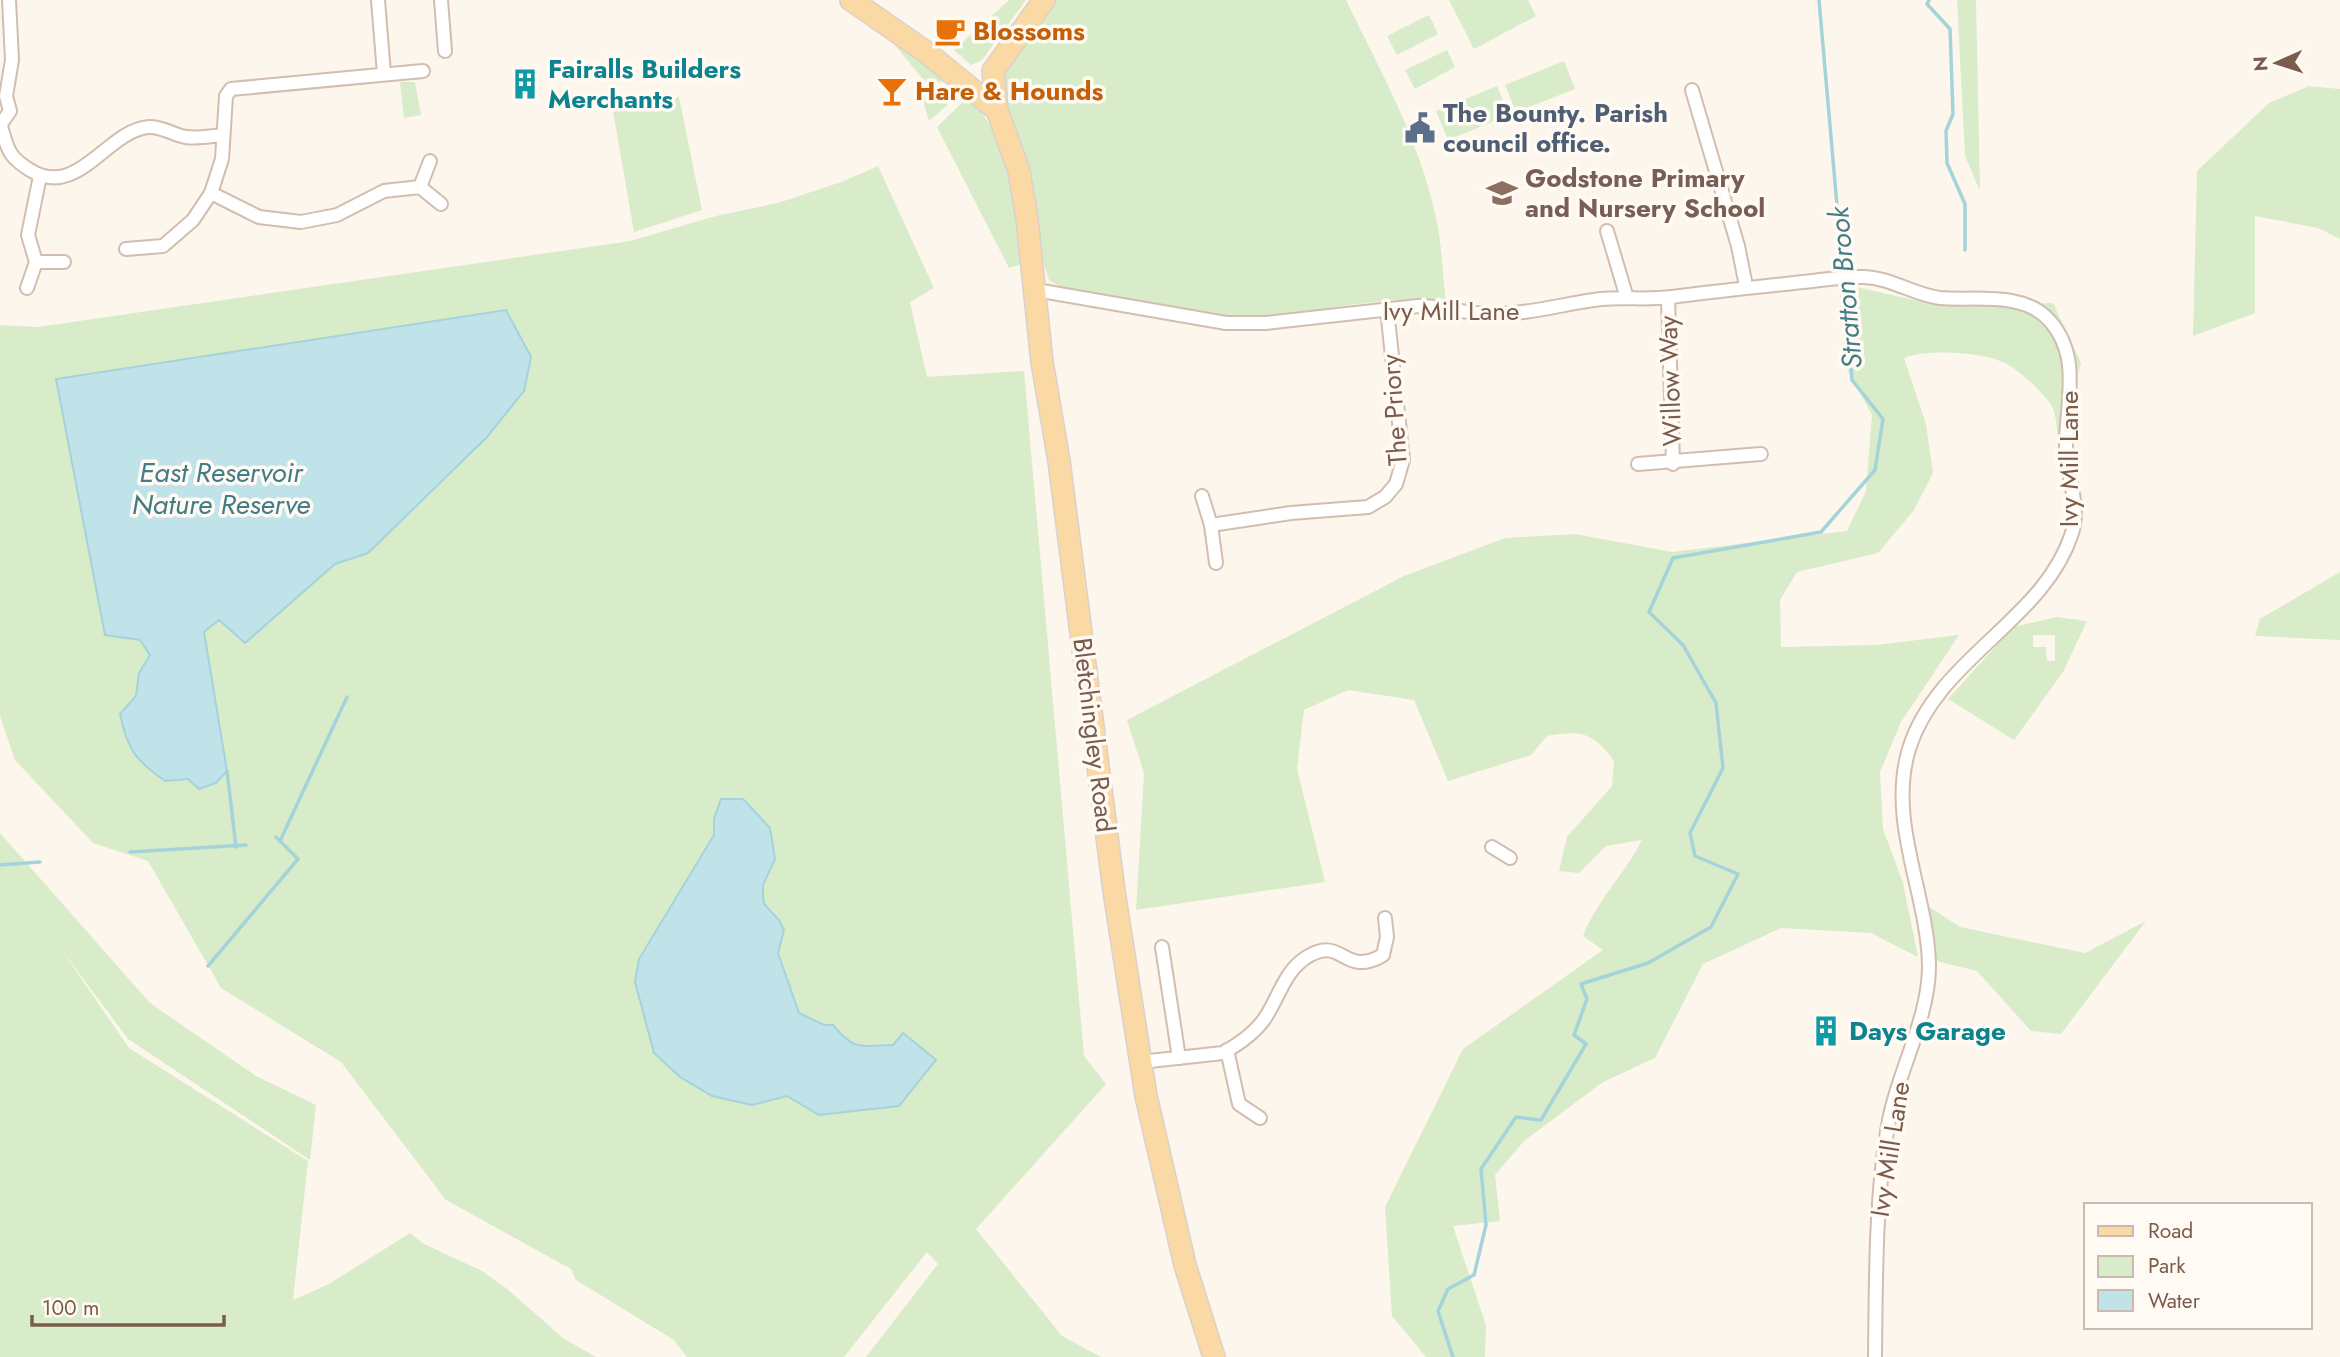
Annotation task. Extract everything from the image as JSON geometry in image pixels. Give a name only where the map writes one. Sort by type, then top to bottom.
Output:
[{"type":"main road","points":[[851,0],[952,72],[996,110]]},
{"type":"main road","points":[[996,110],[993,71],[1044,0]]},
{"type":"main road","points":[[952,72],[993,71]]},
{"type":"main road","name":"Bletchingley Road","points":[[996,110],[1019,171],[1036,290],[1042,362],[1059,461],[1114,891],[1140,1062],[1185,1265],[1214,1357]]},
{"type":"street","points":[[9,0],[12,60],[3,97],[10,111],[0,123],[4,143],[13,159],[40,176],[69,175],[102,155],[130,133],[150,127],[188,137],[223,135]]},
{"type":"street","points":[[378,0],[384,74]]},
{"type":"street","points":[[441,0],[445,51]]},
{"type":"street","points":[[126,249],[163,246],[193,220],[211,193],[222,159],[226,96],[236,86],[423,71]]},
{"type":"street","points":[[1692,90],[1738,246],[1746,286]]},
{"type":"street","points":[[420,187],[430,161]]},
{"type":"street","points":[[27,288],[36,262],[28,235],[40,176]]},
{"type":"street","points":[[211,193],[259,217],[301,222],[337,215],[384,191],[420,187],[441,204]]},
{"type":"street","points":[[1607,231],[1627,298]]},
{"type":"street","points":[[36,262],[64,262]]},
{"type":"street","name":"Ivy Mill Lane","points":[[1036,290],[1226,323],[1266,323],[1387,309],[1440,306],[1493,315],[1627,298],[1668,298],[1746,286],[1843,278],[1878,279],[1903,285],[1924,296],[2005,300],[2033,307],[2047,317],[2062,336],[2070,357],[2066,450],[2075,507],[2072,534],[2048,577],[2019,611],[1946,682],[1923,715],[1904,769],[1904,817],[1929,964],[1927,993],[1889,1121],[1879,1211],[1875,1357]]},
{"type":"street","name":"Willow Way","points":[[1668,298],[1673,464]]},
{"type":"street","name":"The Priory","points":[[1211,525],[1291,513],[1368,507],[1385,497],[1396,484],[1403,460],[1387,309]]},
{"type":"street","name":"Willow Way","points":[[1638,464],[1673,464],[1761,454]]},
{"type":"street","points":[[1202,496],[1211,525],[1216,563]]},
{"type":"street","points":[[1492,847],[1510,858]]},
{"type":"street","points":[[1140,1062],[1227,1050],[1248,1037],[1264,1021],[1293,968],[1304,958],[1320,950],[1331,950],[1356,964],[1364,964],[1383,955],[1387,937],[1384,918]]},
{"type":"street","points":[[1162,947],[1179,1058]]},
{"type":"street","points":[[1227,1050],[1239,1104],[1260,1118]]},
{"type":"green space","points":[[1009,0],[1026,0],[982,60],[971,65],[954,50]]},
{"type":"green space","points":[[1051,0],[1346,0],[1398,106],[1420,161],[1438,229],[1446,304],[1399,300],[1267,317],[1221,318],[1131,304],[1064,289],[1049,280],[1042,258],[1031,181],[999,82],[1003,66]]},
{"type":"green space","points":[[1449,0],[1528,0],[1536,16],[1474,49]]},
{"type":"green space","points":[[1957,0],[1976,0],[1980,191],[1965,156]]},
{"type":"green space","points":[[1429,15],[1438,34],[1397,55],[1387,36]]},
{"type":"green space","points":[[890,39],[955,81],[926,83]]},
{"type":"green space","points":[[1447,50],[1455,67],[1415,89],[1405,70]]},
{"type":"green space","points":[[1564,61],[1575,89],[1516,112],[1505,85]]},
{"type":"green space","points":[[400,82],[415,82],[421,115],[404,118]]},
{"type":"green space","points":[[1497,86],[1509,115],[1448,140],[1436,111]]},
{"type":"green space","points":[[2309,86],[2340,89],[2340,239],[2318,228],[2255,216],[2255,313],[2193,336],[2197,171],[2269,103]]},
{"type":"green space","points":[[919,88],[960,88],[952,101],[929,121]]},
{"type":"green space","points":[[969,96],[995,135],[1014,196],[1024,263],[1009,268],[937,127]]},
{"type":"green space","points":[[679,97],[702,210],[634,232],[613,111]]},
{"type":"green space","points":[[878,166],[934,288],[910,302],[927,377],[1024,371],[1084,1056],[1106,1084],[976,1229],[1062,1336],[1101,1357],[866,1357],[938,1264],[927,1252],[844,1357],[687,1357],[674,1340],[576,1280],[571,1269],[446,1200],[341,1062],[221,988],[148,861],[93,843],[15,760],[0,716],[0,325],[38,327],[630,241],[716,216],[778,203],[844,181]]},
{"type":"green space","points":[[1839,283],[1940,306],[2053,303],[2081,363],[2059,445],[2050,403],[2027,379],[2007,364],[1979,355],[1952,353],[1924,353],[1904,358],[1926,424],[1933,473],[1914,510],[1878,553],[1797,572],[1780,600],[1781,647],[1876,645],[1959,635],[1901,722],[1880,772],[1883,829],[1903,883],[1918,957],[1871,933],[1781,928],[1703,964],[1655,1058],[1603,1082],[1524,1141],[1495,1175],[1500,1221],[1453,1226],[1486,1325],[1485,1357],[1426,1357],[1392,1316],[1385,1207],[1463,1049],[1603,950],[1583,936],[1642,840],[1606,846],[1579,873],[1559,871],[1567,837],[1612,786],[1614,761],[1599,744],[1585,735],[1559,734],[1547,736],[1531,755],[1448,781],[1414,700],[1348,690],[1304,710],[1297,769],[1325,882],[1136,910],[1144,773],[1127,720],[1404,576],[1505,538],[1575,534],[1672,552],[1847,531],[1866,491],[1872,415],[1845,366]]},
{"type":"green space","points":[[2340,572],[2340,640],[2255,636],[2260,619]]},
{"type":"green space","points":[[2057,617],[2087,621],[2063,672],[2014,740],[1948,699],[2013,627]],"holes":[[[2033,635],[2055,635],[2055,661],[2047,661],[2046,647],[2033,647]]]},
{"type":"green space","points":[[0,833],[150,1003],[256,1076],[316,1105],[310,1160],[128,1039],[61,949],[129,1048],[308,1161],[293,1300],[329,1284],[410,1233],[424,1244],[482,1271],[506,1288],[563,1338],[596,1357],[0,1357]]},
{"type":"green space","points":[[1925,904],[1960,927],[2085,953],[2146,921],[2061,1034],[2031,1031],[1977,971],[1933,960]]},
{"type":"water","name":"East Reservoir Nature Reserve","points":[[506,310],[531,357],[524,391],[487,437],[368,553],[335,564],[245,643],[219,620],[204,632],[227,771],[216,783],[199,789],[188,779],[165,781],[155,774],[134,753],[120,714],[136,696],[139,673],[150,655],[140,640],[105,635],[56,379]]},
{"type":"water","points":[[721,799],[743,799],[770,828],[775,859],[763,885],[764,904],[779,920],[784,930],[778,953],[799,1013],[824,1025],[833,1025],[847,1039],[859,1045],[893,1045],[903,1033],[936,1060],[899,1106],[819,1115],[787,1096],[752,1105],[712,1096],[680,1077],[654,1053],[635,982],[639,959],[714,835],[714,819]]},
{"type":"waterway","name":"Stratton Brook","points":[[1819,0],[1843,274]]},
{"type":"waterway","points":[[1929,0],[1927,4],[1950,29],[1953,114],[1946,131],[1947,163],[1965,204],[1965,250]]},
{"type":"waterway","name":"Stratton Brook","points":[[1453,1357],[1438,1311],[1448,1289],[1474,1275],[1486,1225],[1481,1169],[1516,1117],[1541,1120],[1586,1044],[1574,1035],[1587,999],[1581,984],[1648,963],[1711,927],[1738,874],[1695,856],[1690,833],[1723,768],[1716,703],[1683,645],[1649,612],[1673,558],[1821,532],[1875,470],[1883,419],[1852,380],[1844,281]]},
{"type":"waterway","points":[[276,837],[280,841],[347,697]]},
{"type":"waterway","points":[[227,771],[236,847]]},
{"type":"waterway","points":[[208,966],[298,859],[280,841]]},
{"type":"waterway","points":[[130,852],[246,845]]},
{"type":"waterway","points":[[0,865],[40,862]]},
{"type":"place","name":"Blossoms","points":[[950,31]]},
{"type":"place","name":"Fairalls Builders Merchants","points":[[525,84]]},
{"type":"place","name":"Hare & Hounds","points":[[892,91]]},
{"type":"place","name":"The Bounty. Parish council office.","points":[[1420,128]]},
{"type":"place","name":"Godstone Primary and Nursery School","points":[[1502,193]]},
{"type":"place","name":"Days Garage","points":[[1826,1031]]}]
